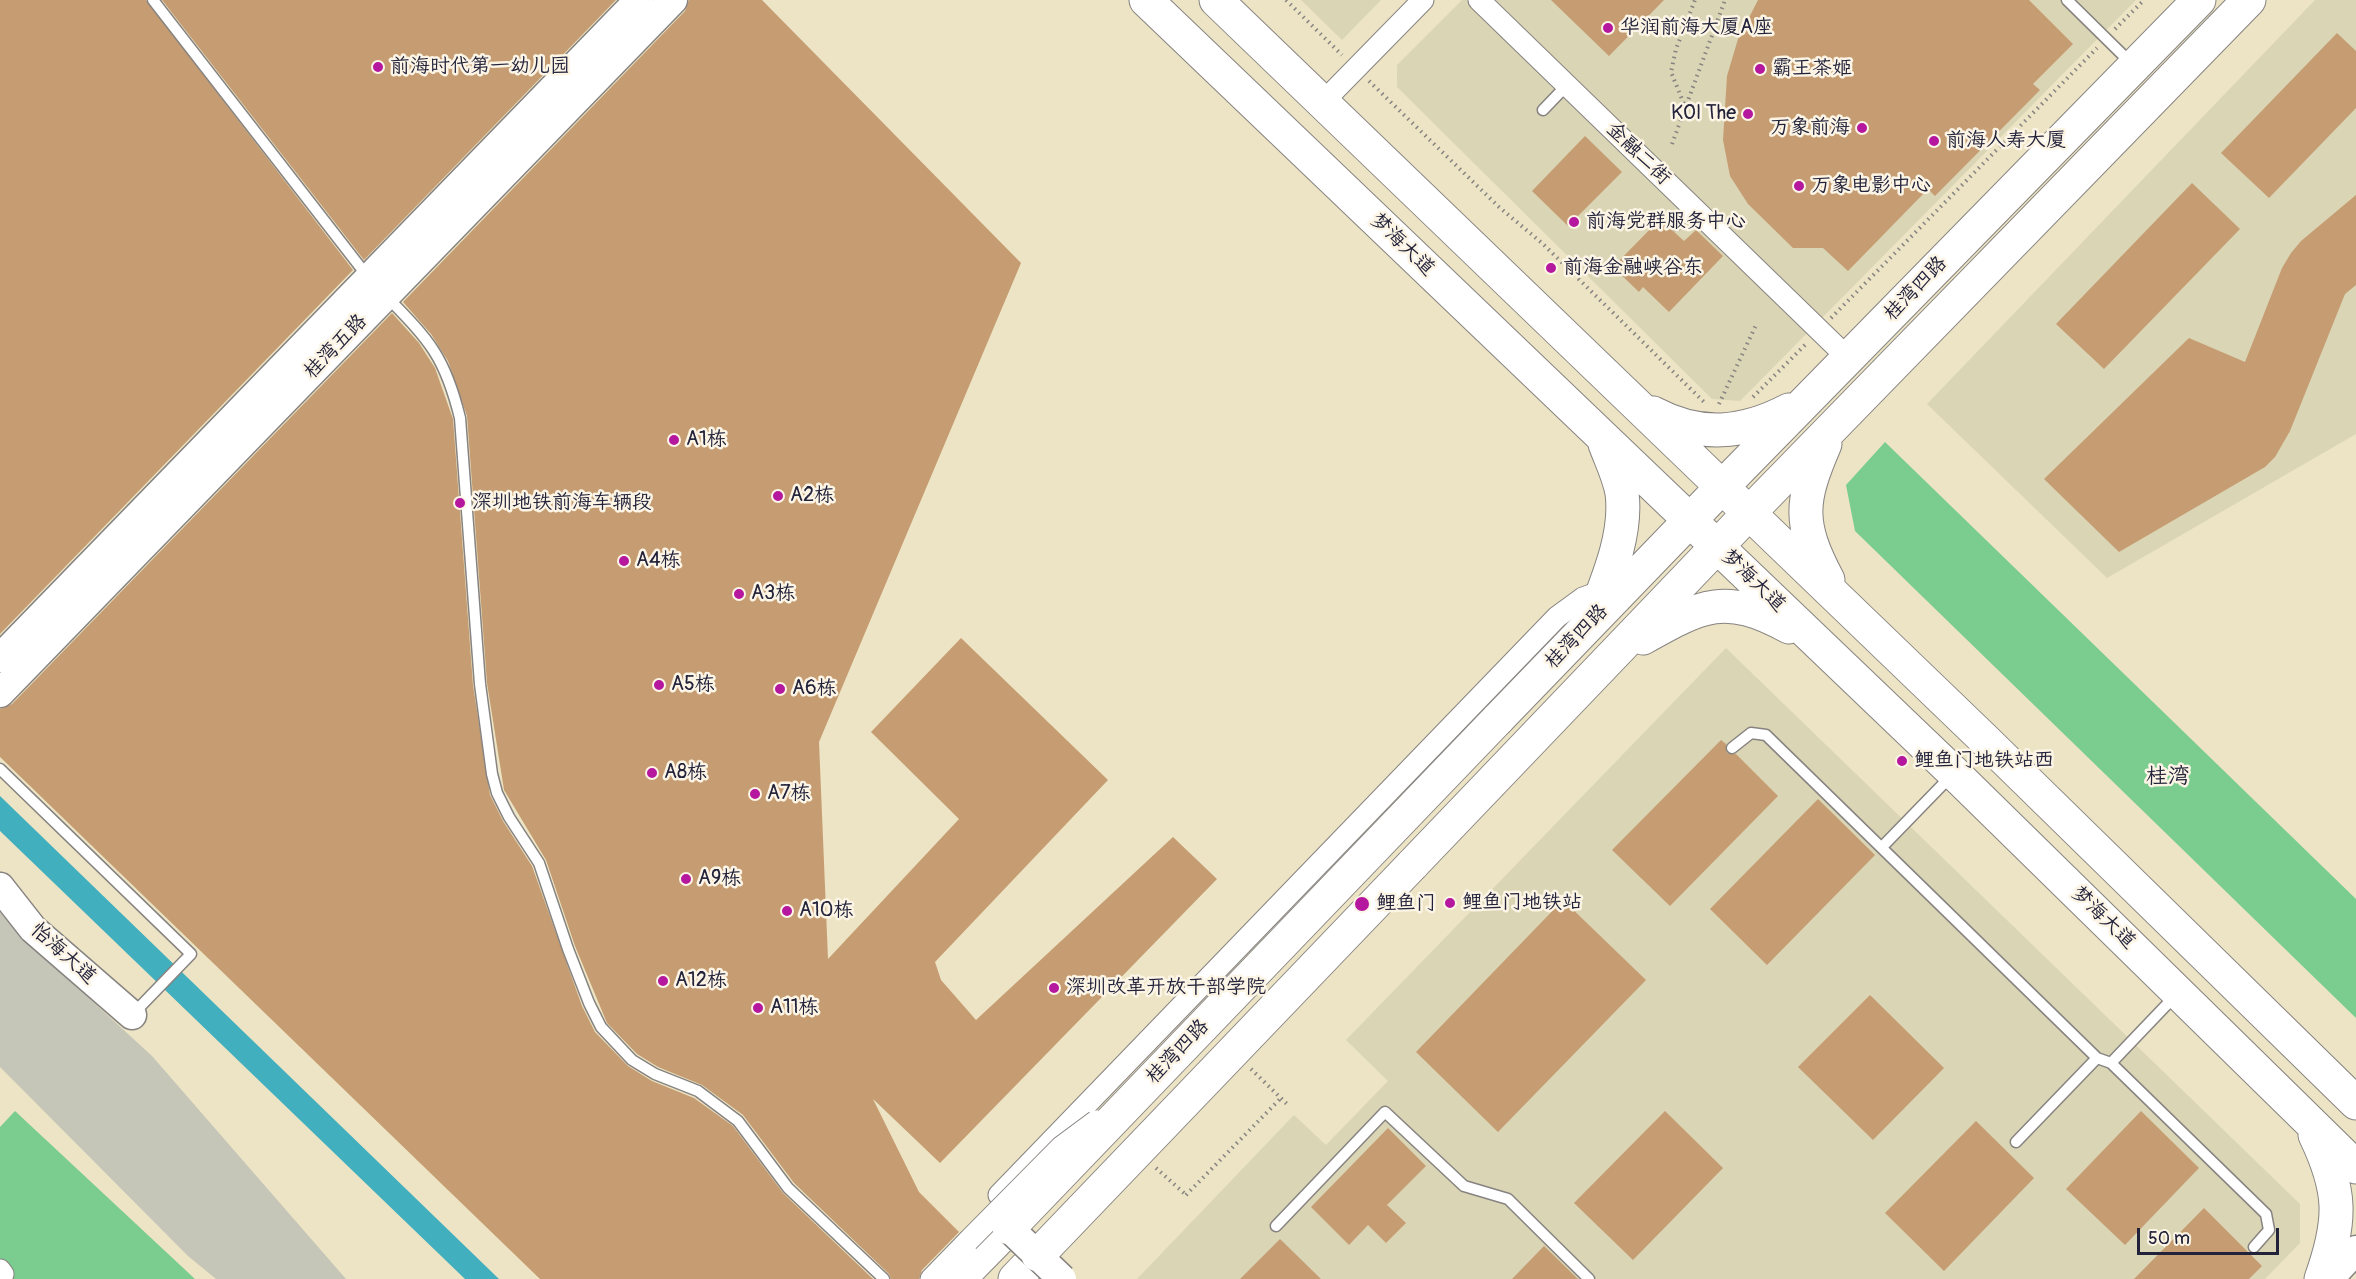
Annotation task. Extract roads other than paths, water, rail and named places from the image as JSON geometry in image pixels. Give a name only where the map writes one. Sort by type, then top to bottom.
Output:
[{"type":"main road","name":"梦海大道","points":[[1146,0],[1954,774],[2180,992],[2356,1167]]},
{"type":"main road","points":[[1216,0],[1837,597],[2350,1095]]},
{"type":"main road","name":"桂湾四路","points":[[959,1279],[976,1248],[1149,1082],[1590,623],[1616,586],[1722,487],[2199,0]]},
{"type":"main road","name":"桂湾四路","points":[[1014,1279],[1717,546],[2249,0]]},
{"type":"main road","points":[[1634,402],[1681,425],[1703,431],[1725,431],[1749,428],[1770,420],[1806,400]]},
{"type":"main road","points":[[1833,427],[1809,486],[1805,512],[1813,550],[1837,597]]},
{"type":"main road","points":[[1602,436],[1617,474],[1623,507],[1616,586]]},
{"type":"main road","points":[[1615,654],[1678,618],[1721,604],[1745,607],[1769,616],[1817,642]]},
{"type":"main road","points":[[2306,1117],[2328,1164],[2338,1207],[2332,1245],[2321,1279]]},
{"type":"street","name":"桂湾五路","points":[[0,693],[378,287],[639,0]]},
{"type":"street","name":"桂湾五路","points":[[0,658],[673,0]]},
{"type":"street","points":[[1323,102],[1423,0]]},
{"type":"street","name":"金融二街","points":[[1479,0],[1848,358]]},
{"type":"street","points":[[1080,1279],[996,1198],[1542,633],[1571,606],[1616,586]]},
{"type":"street","name":"怡海大道","points":[[0,887],[33,929],[132,1015]]},
{"type":"street","points":[[1002,1221],[1062,1279]]},
{"type":"street","points":[[931,1279],[976,1248]]},
{"type":"street","points":[[2329,1279],[2356,1250]]},
{"type":"lane","points":[[153,0],[378,287],[431,344],[441,359],[460,418],[481,696],[492,774],[497,793],[509,817],[539,863],[568,950],[601,1027],[632,1060],[655,1074],[698,1091],[738,1121],[788,1188],[884,1279]]},
{"type":"lane","points":[[2067,0],[2134,66]]},
{"type":"lane","points":[[1543,110],[1567,85]]},
{"type":"lane","points":[[1676,225],[1693,207]]},
{"type":"lane","points":[[1732,748],[1751,733],[1766,735],[2097,1058],[2111,1063],[2266,1214],[2270,1225],[2269,1230],[2254,1247]]},
{"type":"lane","points":[[0,769],[191,954],[132,1015]]},
{"type":"lane","points":[[1882,847],[1954,774]]},
{"type":"lane","points":[[2111,1063],[2180,992]]},
{"type":"lane","points":[[2016,1142],[2097,1058]]},
{"type":"lane","points":[[1276,1226],[1385,1112],[1464,1186],[1508,1199],[1589,1279]]},
{"type":"water","points":[[0,796],[499,1279],[465,1279],[0,831]]},
{"type":"place","name":"华润前海大厦A座","points":[[1608,28]]},
{"type":"place","name":"前海时代第一幼儿园","points":[[378,67]]},
{"type":"place","name":"霸王茶姬","points":[[1760,69]]},
{"type":"place","name":"KOI The","points":[[1748,114]]},
{"type":"place","name":"万象前海","points":[[1862,128]]},
{"type":"place","name":"前海人寿大厦","points":[[1934,141]]},
{"type":"place","name":"万象电影中心","points":[[1799,186]]},
{"type":"place","name":"前海党群服务中心","points":[[1574,222]]},
{"type":"place","name":"前海金融峡谷东","points":[[1551,268]]},
{"type":"place","name":"A1栋","points":[[674,440]]},
{"type":"place","name":"A2栋","points":[[778,496]]},
{"type":"place","name":"深圳地铁前海车辆段","points":[[460,503]]},
{"type":"place","name":"A4栋","points":[[624,561]]},
{"type":"place","name":"A3栋","points":[[739,594]]},
{"type":"place","name":"A5栋","points":[[659,685]]},
{"type":"place","name":"A6栋","points":[[780,689]]},
{"type":"place","name":"鲤鱼门地铁站西","points":[[1902,761]]},
{"type":"place","name":"A8栋","points":[[652,773]]},
{"type":"place","name":"A7栋","points":[[755,794]]},
{"type":"place","name":"A9栋","points":[[686,879]]},
{"type":"place","name":"鲤鱼门地铁站","points":[[1450,903]]},
{"type":"place","name":"鲤鱼门","points":[[1362,904]]},
{"type":"place","name":"A10栋","points":[[787,911]]},
{"type":"place","name":"A12栋","points":[[663,981]]},
{"type":"place","name":"深圳改革开放干部学院","points":[[1054,988]]},
{"type":"place","name":"A11栋","points":[[758,1008]]},
{"type":"district","name":"桂湾","points":[[2168,777]]}]
